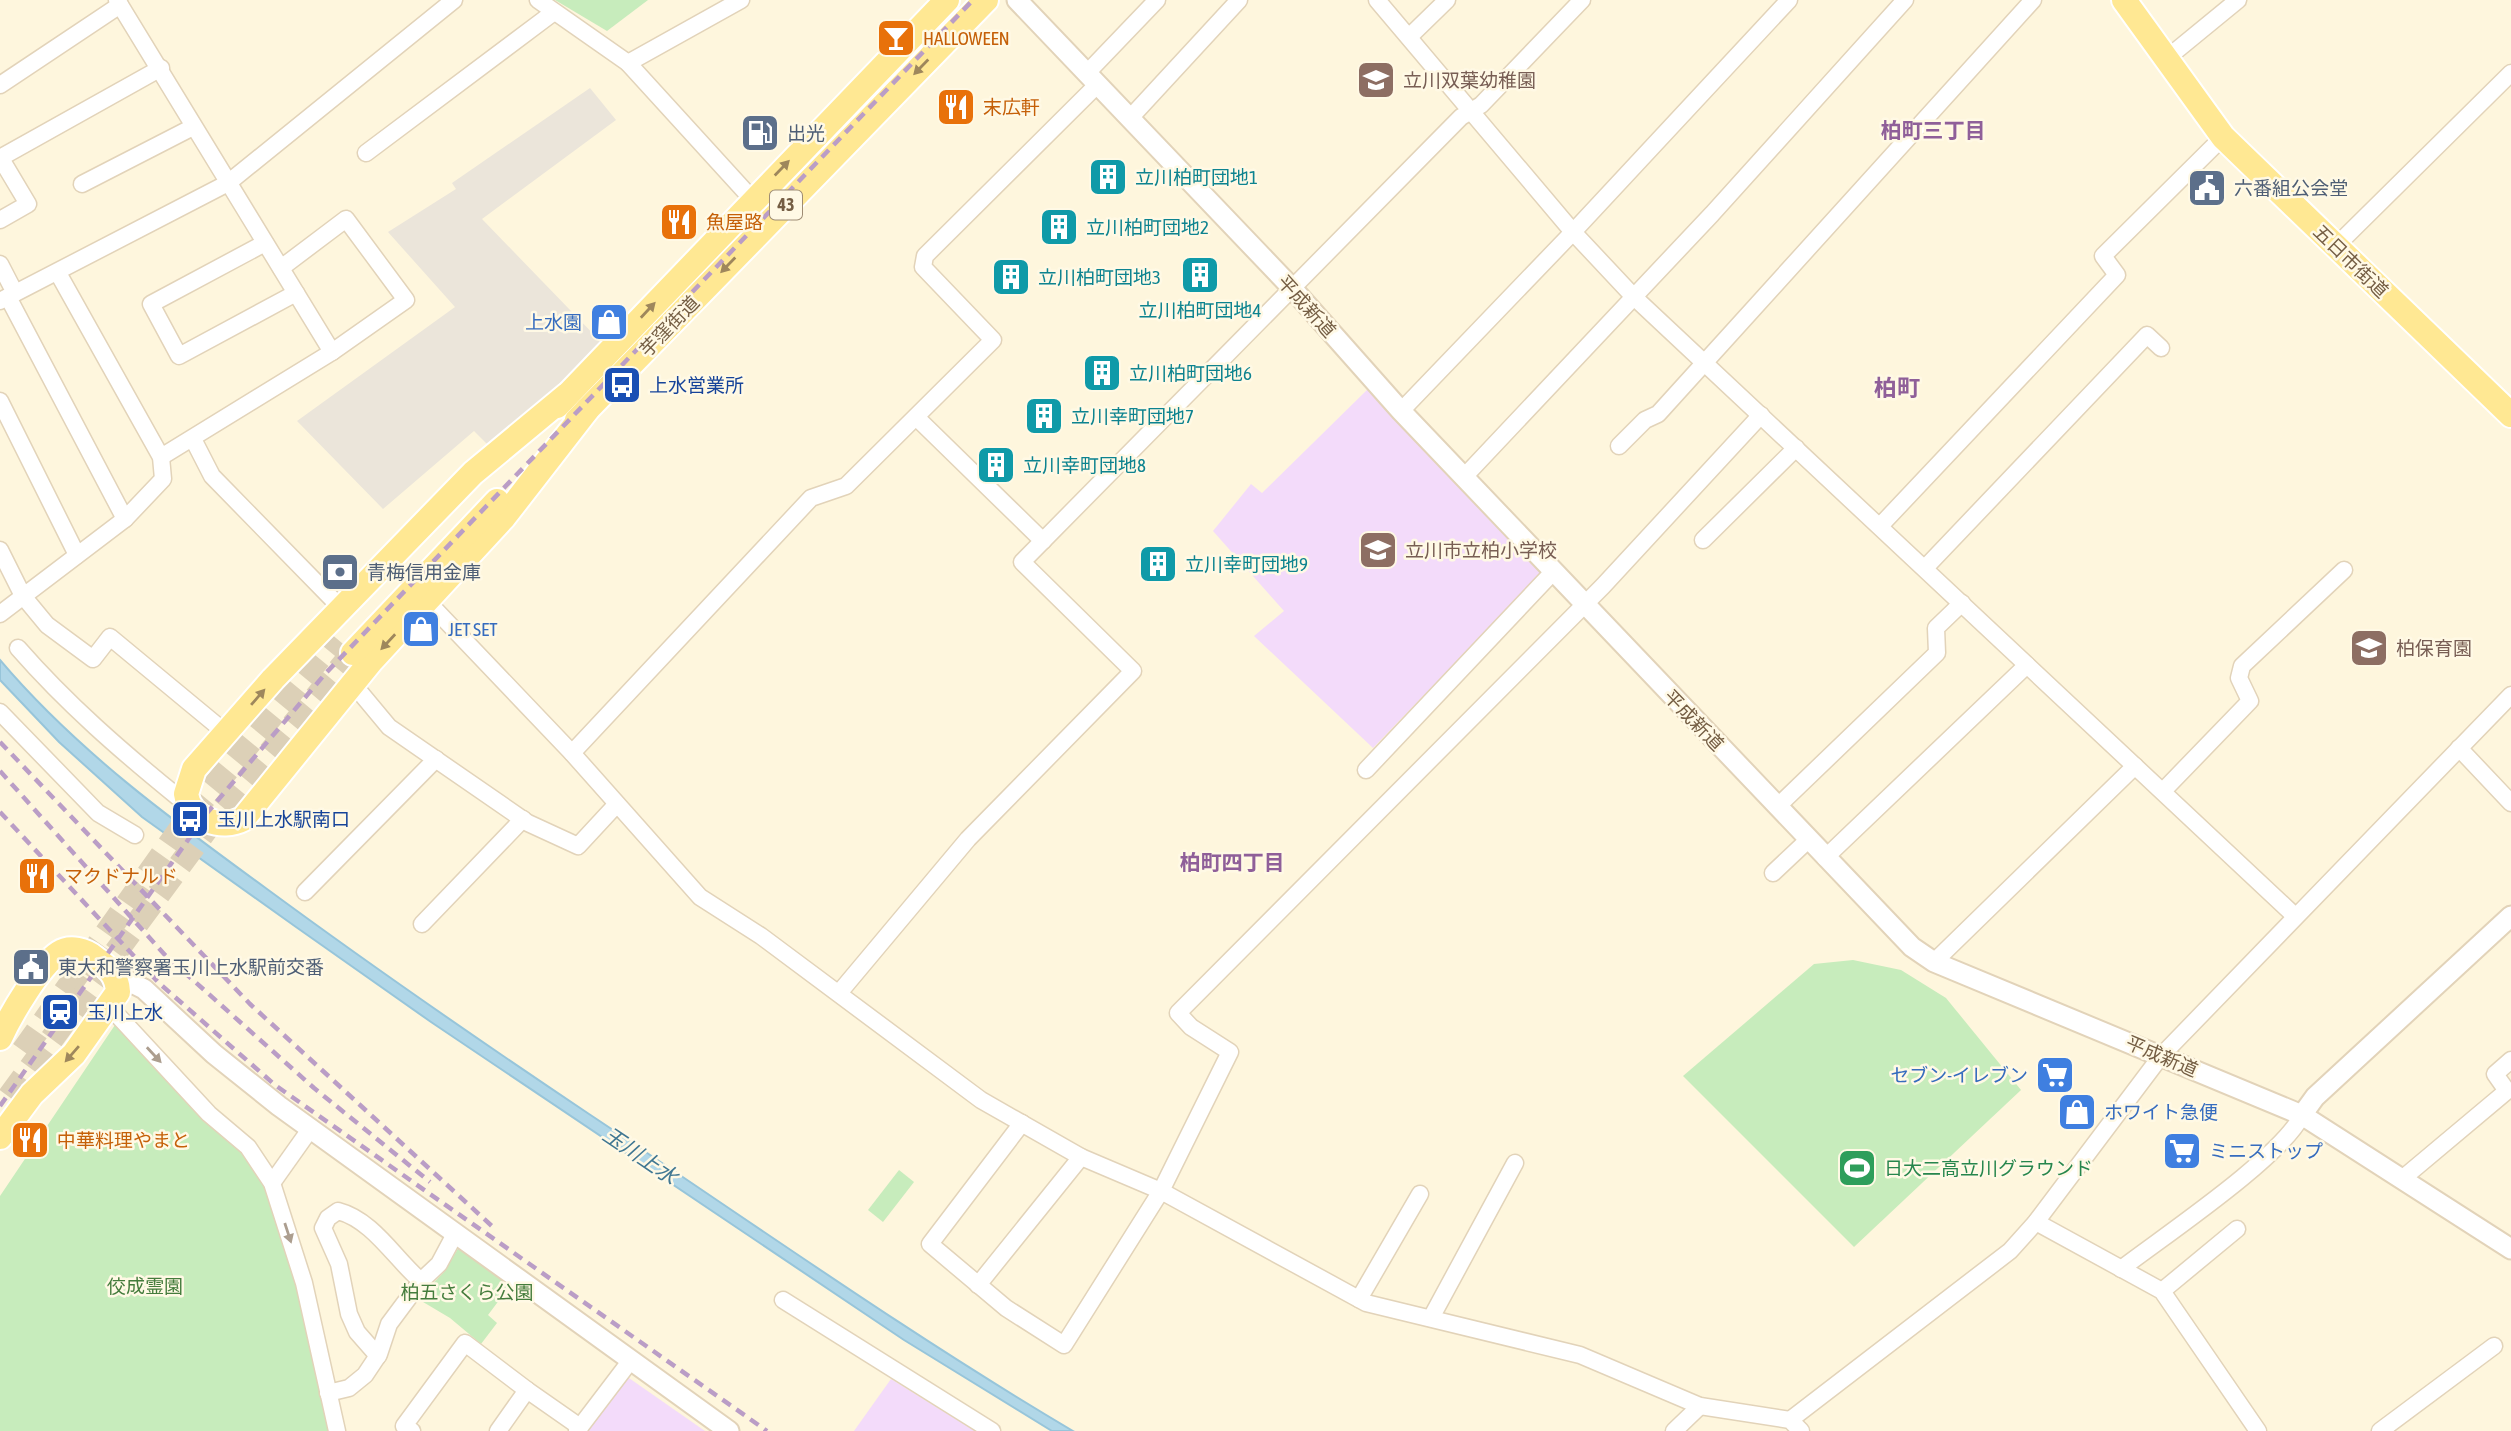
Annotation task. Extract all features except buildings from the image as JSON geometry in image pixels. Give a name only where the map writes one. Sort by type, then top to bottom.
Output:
[{"type":"main road","name":"芋窪街道","points":[[947,0],[366,601],[345,645],[587,410],[986,0]]},
{"type":"main road","name":"五日市街道","points":[[2124,0],[2223,137],[2511,415]]},
{"type":"main road","points":[[567,395],[473,473],[273,679],[194,769],[187,794],[195,811],[206,820],[220,824],[243,819],[372,660],[502,520],[587,410]]},
{"type":"main road","points":[[0,1038],[12,1012],[60,953],[73,949],[87,952],[112,971],[113,998],[74,1054],[32,1094],[0,1137]]},
{"type":"street","points":[[8,297],[228,183],[454,0]]},
{"type":"street","points":[[538,0],[628,63],[752,199]]},
{"type":"street","points":[[628,63],[741,0]]},
{"type":"street","name":"平成新道","points":[[1017,0],[1291,287],[1401,411],[1584,605],[1912,947],[1934,962],[2302,1115],[2511,1249]]},
{"type":"street","points":[[572,753],[811,498],[846,486],[993,340],[923,267],[925,256],[1092,78],[1157,0]]},
{"type":"street","points":[[1131,117],[1239,0]]},
{"type":"street","points":[[1377,0],[1573,232],[1634,297],[2295,916]]},
{"type":"street","points":[[1409,37],[1447,0]]},
{"type":"street","points":[[839,993],[968,839],[1133,671],[1022,562],[1291,287],[1461,117],[1481,106],[1582,0]]},
{"type":"street","points":[[1401,411],[1573,232],[1789,0]]},
{"type":"street","points":[[1464,477],[1823,94],[1905,0]]},
{"type":"street","points":[[1619,446],[1645,420],[1658,414],[2033,0]]},
{"type":"street","points":[[2166,59],[2238,0]]},
{"type":"street","points":[[0,85],[119,2],[332,352]]},
{"type":"street","points":[[366,152],[554,12]]},
{"type":"street","points":[[0,220],[28,204],[0,157],[161,68]]},
{"type":"street","points":[[2336,246],[2511,73]]},
{"type":"street","points":[[82,184],[193,127]]},
{"type":"street","points":[[1880,526],[2117,275],[2104,256],[2223,137]]},
{"type":"street","points":[[161,457],[332,352],[406,300],[345,219],[281,268]]},
{"type":"street","points":[[265,243],[151,304],[179,356],[296,293]]},
{"type":"street","points":[[0,264],[8,297],[125,519]]},
{"type":"street","points":[[0,614],[125,519],[163,479],[161,457],[58,273]]},
{"type":"street","points":[[1925,568],[2147,335],[2161,348]]},
{"type":"street","points":[[0,401],[77,555]]},
{"type":"street","points":[[1022,1123],[930,1244],[1006,1308],[1064,1345],[1161,1191],[1230,1052],[1191,1027],[1178,1013],[1584,605],[1761,415]]},
{"type":"street","points":[[916,417],[1042,541]]},
{"type":"street","points":[[193,439],[212,476],[342,610]]},
{"type":"street","points":[[1703,540],[1796,448]]},
{"type":"street","points":[[0,550],[23,596],[47,625],[93,659],[110,637],[226,733]]},
{"type":"street","points":[[2163,791],[2250,701],[2239,678],[2242,666],[2344,570]]},
{"type":"street","points":[[1366,770],[1553,572]]},
{"type":"street","points":[[427,601],[572,753],[700,897],[839,993],[981,1100],[1082,1157],[1161,1191],[1359,1299],[1580,1355],[1700,1406],[1796,1425],[1911,1324],[1985,1273],[2036,1222],[2161,1056],[2511,695]]},
{"type":"street","points":[[1777,807],[1937,653],[1936,628],[1962,603]]},
{"type":"street","points":[[18,648],[57,692],[108,740],[179,798]]},
{"type":"street","points":[[1825,858],[2027,664]]},
{"type":"street","points":[[354,685],[389,727],[523,819],[578,846],[616,805]]},
{"type":"street","points":[[0,712],[98,813],[135,835]]},
{"type":"street","points":[[2459,748],[2511,803]]},
{"type":"street","points":[[305,892],[436,759]]},
{"type":"street","points":[[1934,962],[2135,766]]},
{"type":"street","points":[[422,924],[523,819]]},
{"type":"street","points":[[1773,873],[1808,840]]},
{"type":"street","points":[[2121,1269],[2223,1191],[2294,1131],[2315,1097],[2511,916]]},
{"type":"street","points":[[337,1431],[304,1283],[272,1183],[248,1147],[209,1114],[113,998],[130,982],[144,989],[214,1054],[311,1128],[729,1431]]},
{"type":"street","points":[[2402,1179],[2507,1091],[2495,1074],[2511,1060]]},
{"type":"street","points":[[272,1183],[311,1128]]},
{"type":"street","points":[[978,1285],[1082,1157]]},
{"type":"street","points":[[1431,1318],[1515,1163]]},
{"type":"street","points":[[1359,1299],[1420,1194]]},
{"type":"street","points":[[377,1356],[357,1332],[349,1314],[339,1264],[323,1228],[328,1218],[338,1211],[347,1213],[382,1241],[421,1281]]},
{"type":"street","points":[[2036,1222],[2162,1292],[2258,1431]]},
{"type":"street","points":[[2162,1292],[2236,1229]]},
{"type":"street","points":[[328,1393],[349,1388],[365,1375],[377,1356],[389,1324],[421,1281],[439,1264],[455,1234]]},
{"type":"street","points":[[783,1300],[992,1431]]},
{"type":"street","points":[[412,1431],[404,1426],[465,1343],[578,1429],[631,1360]]},
{"type":"street","points":[[2380,1431],[2494,1346]]},
{"type":"street","points":[[498,1431],[527,1390]]},
{"type":"street","points":[[1674,1431],[1700,1406]]},
{"type":"shaded area","points":[[590,88],[616,120],[482,219],[602,343],[562,384],[489,446],[474,431],[383,509],[297,421],[455,307],[388,232],[456,189],[452,183]]},
{"type":"shaded area","name":"立川市立柏小学校","points":[[1370,387],[1544,570],[1373,748],[1254,636],[1284,611],[1213,531],[1251,484],[1262,493]]},
{"type":"shaded area","points":[[626,1376],[705,1431],[585,1431]]},
{"type":"shaded area","points":[[891,1379],[975,1431],[854,1431]]},
{"type":"green space","points":[[555,0],[648,0],[607,31]]},
{"type":"green space","name":"日大二高立川グラウンド","points":[[1853,960],[1901,970],[1946,998],[2021,1090],[1854,1247],[1683,1076],[1814,964]]},
{"type":"green space","name":"佼成霊園","points":[[117,1022],[203,1120],[244,1153],[265,1186],[298,1285],[332,1431],[0,1431],[0,1196]]},
{"type":"green space","points":[[899,1170],[914,1182],[883,1222],[868,1210]]},
{"type":"green space","name":"柏五さくら公園","points":[[460,1245],[512,1283],[488,1315],[497,1323],[481,1344],[450,1318],[418,1299],[445,1271]]},
{"type":"water","points":[[0,660],[60,724],[126,782],[196,837],[347,947],[829,1276],[1073,1431],[1052,1431],[904,1340],[431,1022],[142,817],[59,742],[0,680]]},
{"type":"tunnel","points":[[23,1051],[191,814],[336,638]]},
{"type":"tunnel","points":[[9,1097],[208,827],[353,653]]},
{"type":"railway","points":[[0,1106],[207,813],[325,674],[973,0]]},
{"type":"railway","points":[[0,742],[250,1004],[494,1228]]},
{"type":"railway","points":[[0,771],[165,955],[314,1088],[430,1182]]},
{"type":"railway","points":[[0,812],[159,983],[275,1085],[767,1431]]},
{"type":"place","name":"HALLOWEEN","points":[[896,38]]},
{"type":"place","name":"立川双葉幼稚園","points":[[1376,80]]},
{"type":"place","name":"末広軒","points":[[956,107]]},
{"type":"place","name":"出光","points":[[760,133]]},
{"type":"place","name":"立川柏町団地1","points":[[1108,177]]},
{"type":"place","name":"六番組公会堂","points":[[2207,188]]},
{"type":"place","name":"魚屋路","points":[[679,222]]},
{"type":"place","name":"立川柏町団地2","points":[[1059,227]]},
{"type":"place","name":"立川柏町団地4","points":[[1200,275]]},
{"type":"place","name":"立川柏町団地3","points":[[1011,277]]},
{"type":"place","name":"上水園","points":[[609,322]]},
{"type":"place","name":"立川柏町団地6","points":[[1102,373]]},
{"type":"place","name":"上水営業所","points":[[622,385]]},
{"type":"place","name":"立川幸町団地7","points":[[1044,416]]},
{"type":"place","name":"立川幸町団地8","points":[[996,465]]},
{"type":"place","name":"立川市立柏小学校","points":[[1378,550]]},
{"type":"place","name":"立川幸町団地9","points":[[1158,564]]},
{"type":"place","name":"青梅信用金庫","points":[[340,572]]},
{"type":"place","name":"JET SET","points":[[421,629]]},
{"type":"place","name":"柏保育園","points":[[2369,648]]},
{"type":"place","name":"玉川上水駅南口","points":[[190,819]]},
{"type":"place","name":"マクドナルド","points":[[37,876]]},
{"type":"place","name":"東大和警察署玉川上水駅前交番","points":[[31,967]]},
{"type":"place","name":"玉川上水","points":[[60,1012]]},
{"type":"place","name":"セブン-イレブン","points":[[2055,1075]]},
{"type":"place","name":"ホワイト急便","points":[[2077,1112]]},
{"type":"place","name":"中華料理やまと","points":[[30,1140]]},
{"type":"place","name":"ミニストップ","points":[[2182,1151]]},
{"type":"place","name":"日大二高立川グラウンド","points":[[1857,1168]]},
{"type":"district","name":"柏町三丁目","points":[[1933,131]]},
{"type":"district","name":"柏町","points":[[1897,388]]},
{"type":"district","name":"柏町四丁目","points":[[1232,863]]}]
